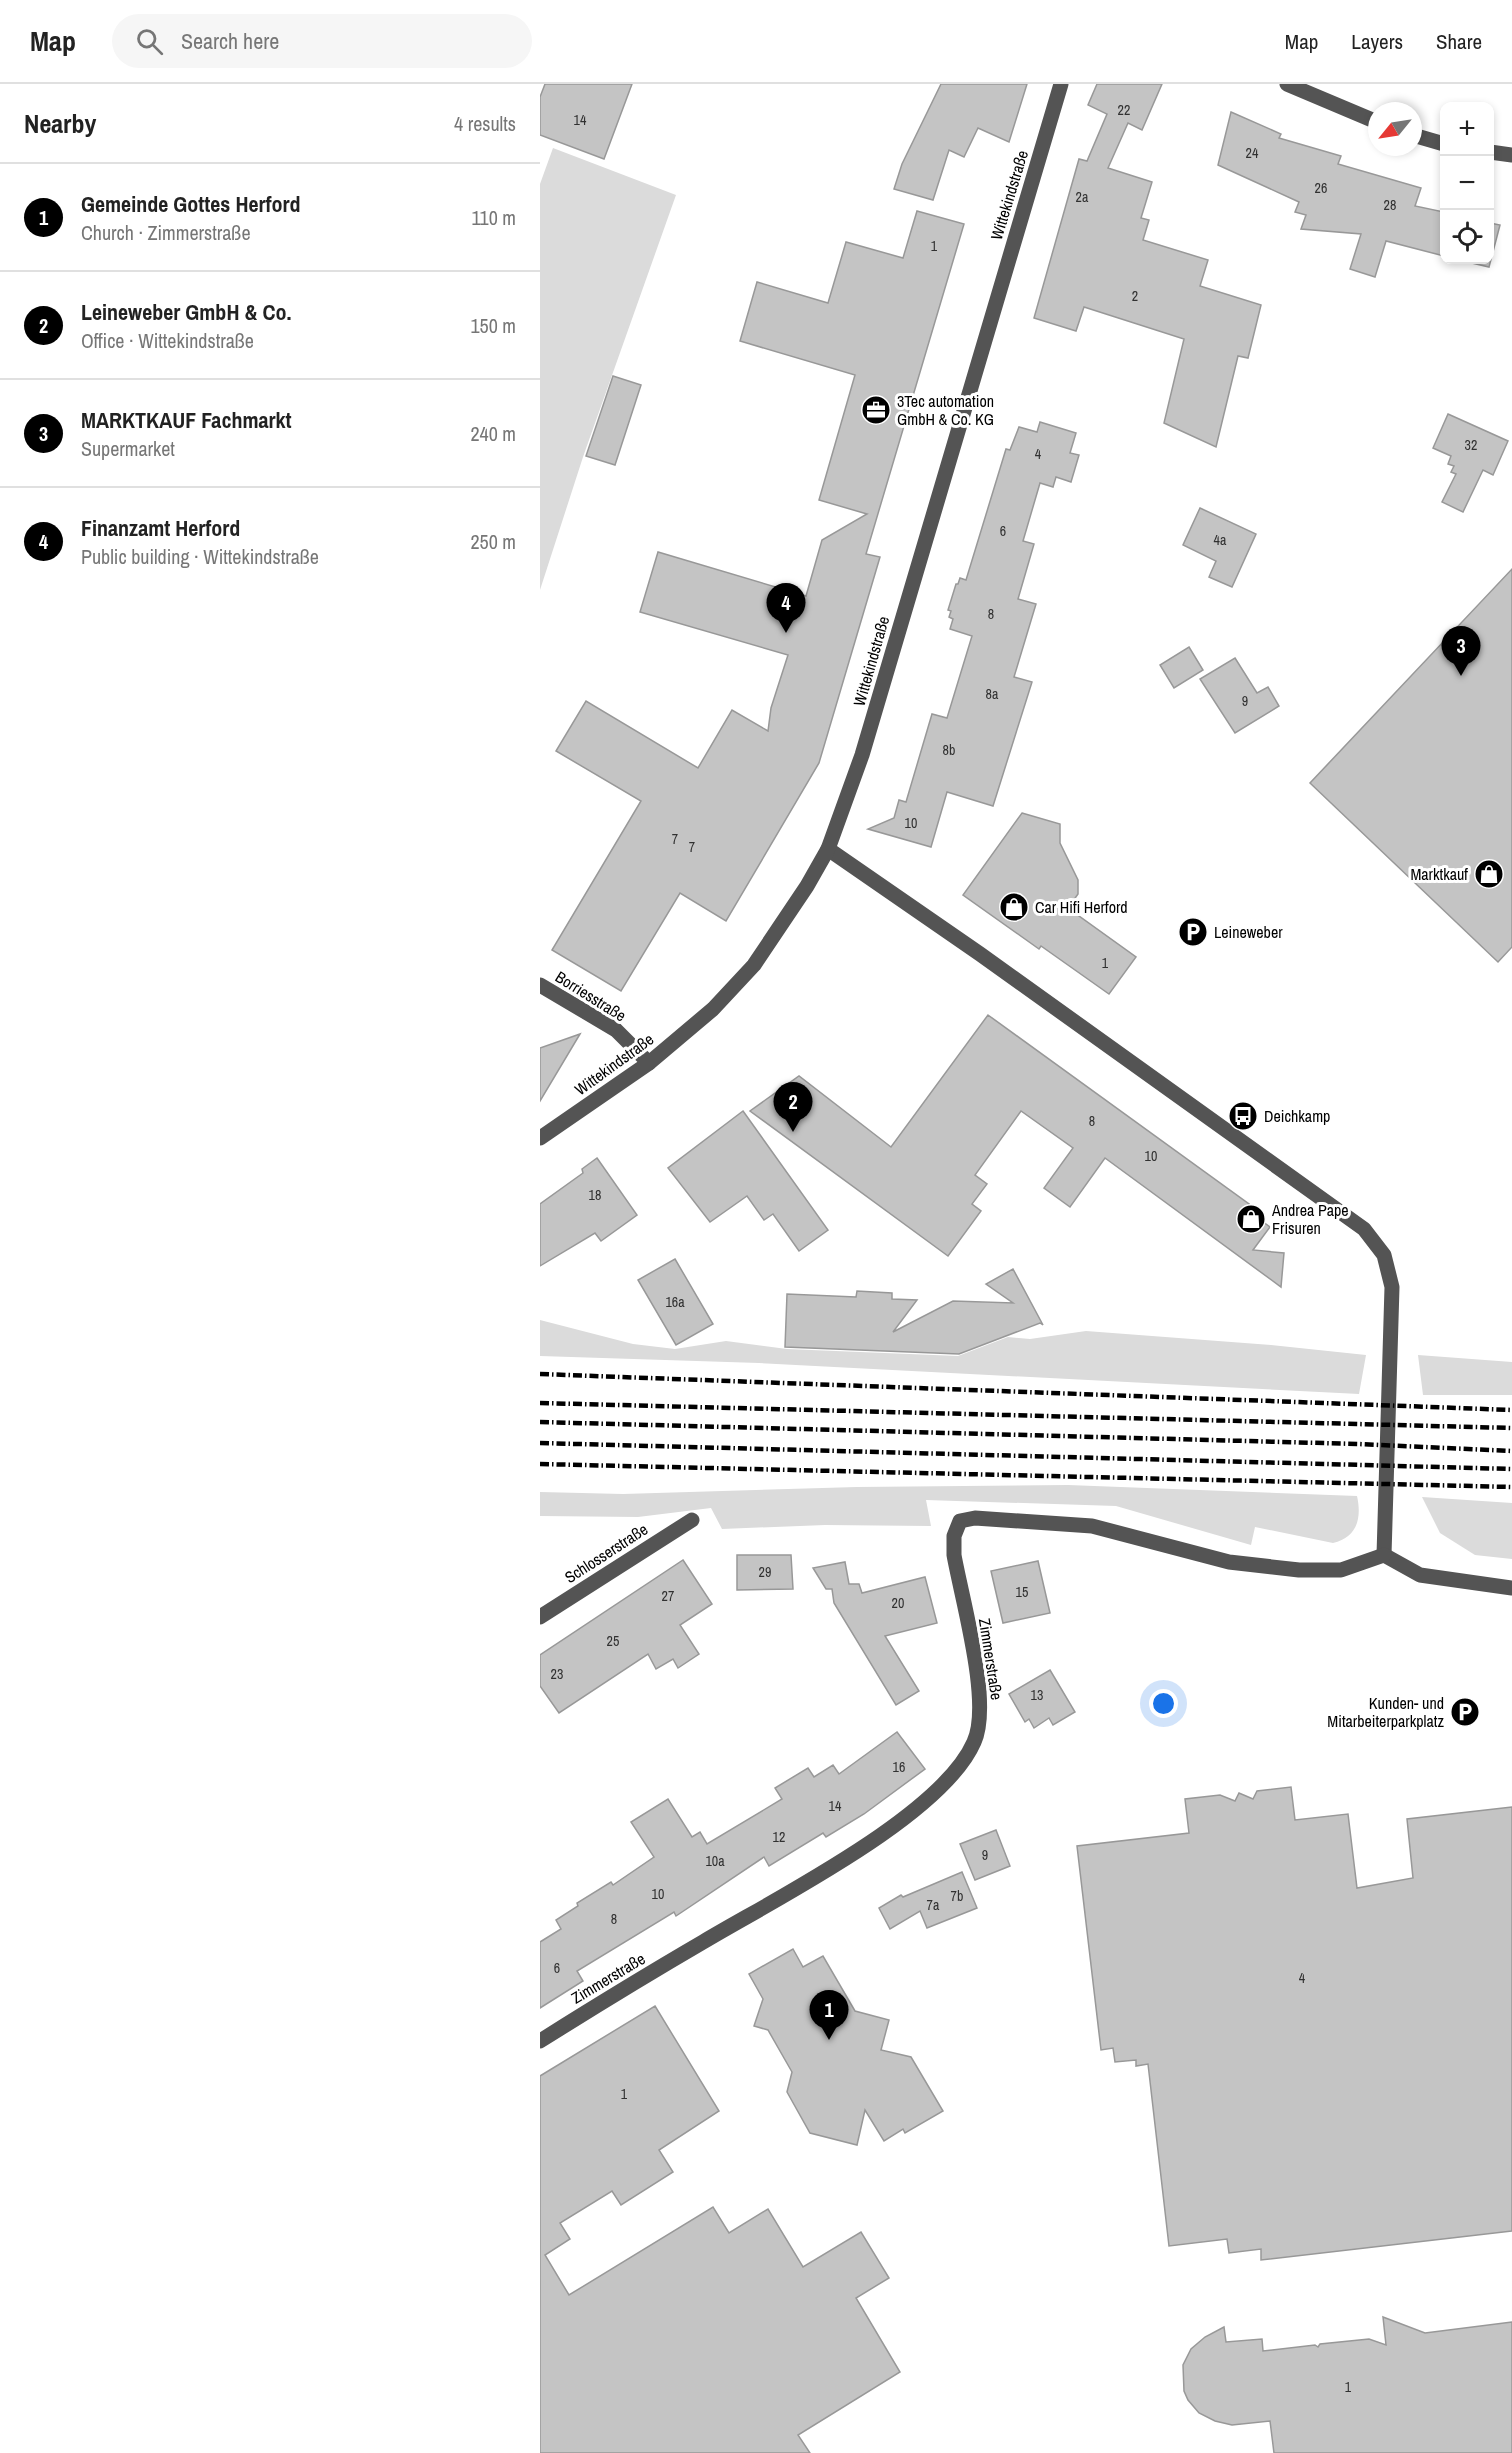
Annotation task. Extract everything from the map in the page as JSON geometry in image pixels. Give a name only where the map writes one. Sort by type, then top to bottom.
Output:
[{"type":"street","name":"Wittekindstraße","points":[[540,1138],[649,1063],[713,1009],[754,965],[802,895],[828,849],[862,755],[1061,84]]},
{"type":"street","points":[[1287,84],[1368,118]]},
{"type":"street","points":[[1422,138],[1440,143]]},
{"type":"street","points":[[1494,153],[1512,155]]},
{"type":"street","points":[[828,849],[980,954],[1364,1229],[1384,1255],[1392,1287],[1384,1555],[1420,1575],[1512,1588]]},
{"type":"street","name":"Borriesstraße","points":[[540,985],[616,1030],[649,1063]]},
{"type":"street","name":"Zimmerstraße","points":[[540,2040],[835,1864],[891,1828],[957,1769],[974,1742],[981,1717],[980,1694],[954,1555],[954,1536],[960,1521],[975,1518],[1092,1526],[1228,1562],[1299,1570],[1341,1570],[1384,1555]]},
{"type":"street","name":"Schlosserstraße","points":[[540,1617],[692,1520]]},
{"type":"shaded area","points":[[553,148],[676,195],[583,457],[540,590],[540,184]]},
{"type":"shaded area","points":[[540,1320],[633,1344],[675,1349],[726,1341],[787,1349],[958,1356],[1008,1337],[1030,1339],[1086,1331],[1271,1345],[1366,1355],[1359,1394],[759,1363],[540,1356]]},
{"type":"shaded area","points":[[1418,1355],[1512,1362],[1512,1395],[1423,1395]]},
{"type":"shaded area","points":[[1068,1485],[1357,1496],[1359,1512],[1352,1532],[1333,1543],[1255,1527],[1251,1545],[1116,1506],[926,1500],[931,1526],[825,1525],[722,1529],[711,1508],[638,1517],[540,1516],[540,1492],[623,1494],[857,1487]]},
{"type":"shaded area","points":[[1422,1497],[1512,1503],[1512,1559],[1475,1555],[1440,1533]]},
{"type":"building","points":[[545,84],[632,84],[604,159],[540,135],[540,97]]},
{"type":"building","points":[[941,84],[1027,84],[1009,142],[978,128],[964,157],[949,150],[933,200],[894,189],[902,164]]},
{"type":"building","points":[[1097,84],[1162,84],[1142,130],[1128,123],[1108,168],[1152,182],[1141,218],[1149,220],[1143,240],[1208,260],[1200,286],[1261,305],[1248,358],[1238,356],[1216,447],[1164,423],[1184,339],[1084,307],[1076,331],[1034,318],[1079,159],[1087,161],[1107,114],[1088,105]]},
{"type":"building","points":[[1231,112],[1281,134],[1279,138],[1341,156],[1338,164],[1421,188],[1415,206],[1440,211],[1440,255],[1386,241],[1375,277],[1350,269],[1361,234],[1301,229],[1306,215],[1295,212],[1299,202],[1218,165]]},
{"type":"building","points":[[917,211],[964,224],[866,554],[880,557],[819,763],[726,921],[680,893],[621,991],[552,950],[641,801],[556,751],[586,701],[698,768],[732,710],[768,731],[771,708],[788,655],[640,612],[658,552],[806,596],[822,540],[867,514],[819,500],[855,375],[740,341],[757,282],[828,303],[846,242],[903,258]]},
{"type":"building","points":[[1494,224],[1500,225],[1494,248]]},
{"type":"building","points":[[613,376],[641,385],[615,465],[586,456]]},
{"type":"building","points":[[1448,414],[1508,441],[1493,475],[1483,470],[1463,512],[1442,502],[1456,474],[1451,472],[1454,466],[1448,464],[1451,456],[1433,448]]},
{"type":"building","points":[[1040,422],[1076,433],[1070,453],[1079,455],[1071,482],[1056,477],[1053,487],[1040,483],[1023,541],[1034,544],[1018,599],[1036,604],[1014,677],[1032,682],[993,806],[947,792],[931,847],[868,829],[894,818],[899,800],[906,802],[932,714],[947,718],[972,636],[950,629],[953,619],[949,617],[951,611],[948,610],[956,584],[960,578],[966,580],[1006,449],[1010,450],[1019,427],[1037,432]]},
{"type":"building","points":[[1200,508],[1256,534],[1232,587],[1209,577],[1216,561],[1183,545]]},
{"type":"building","points":[[1512,569],[1512,947],[1498,962],[1310,783]]},
{"type":"building","points":[[1189,647],[1203,670],[1174,688],[1160,665]]},
{"type":"building","points":[[1235,658],[1257,693],[1268,687],[1279,706],[1235,733],[1200,679]]},
{"type":"building","points":[[1022,813],[1060,824],[1060,843],[1078,880],[1078,894],[1068,908],[1136,957],[1109,994],[1041,946],[1039,949],[963,895]]},
{"type":"building","points":[[988,1015],[1249,1204],[1245,1209],[1270,1227],[1253,1250],[1284,1253],[1281,1287],[1105,1158],[1070,1207],[1044,1188],[1073,1148],[1021,1111],[975,1175],[987,1184],[972,1204],[981,1211],[948,1256],[750,1111],[799,1076],[891,1147]]},
{"type":"building","points":[[580,1034],[540,1101],[540,1048]]},
{"type":"building","points":[[743,1111],[828,1230],[799,1251],[773,1214],[764,1220],[747,1196],[710,1222],[668,1168]]},
{"type":"building","points":[[597,1158],[637,1215],[601,1241],[595,1233],[540,1266],[540,1204],[583,1173],[582,1169]]},
{"type":"building","points":[[675,1259],[713,1324],[676,1345],[638,1280]]},
{"type":"building","points":[[1013,1269],[1043,1325],[1040,1323],[959,1354],[785,1347],[787,1294],[856,1297],[857,1291],[892,1293],[892,1299],[917,1300],[893,1332],[953,1301],[1013,1303],[986,1284]]},
{"type":"building","points":[[737,1555],[791,1555],[793,1589],[737,1590]]},
{"type":"building","points":[[683,1560],[712,1604],[680,1625],[699,1654],[678,1668],[673,1659],[656,1669],[648,1654],[559,1713],[540,1686],[540,1655]]},
{"type":"building","points":[[1038,1561],[1050,1613],[1003,1623],[991,1571]]},
{"type":"building","points":[[845,1562],[849,1584],[859,1584],[862,1593],[925,1577],[937,1623],[885,1636],[919,1691],[896,1705],[834,1603],[832,1589],[826,1589],[813,1568]]},
{"type":"building","points":[[1050,1670],[1075,1712],[1053,1725],[1049,1718],[1034,1728],[1029,1719],[1025,1722],[1009,1694]]},
{"type":"building","points":[[897,1732],[925,1769],[864,1814],[826,1837],[823,1833],[769,1866],[764,1857],[676,1916],[674,1912],[577,1971],[583,1981],[540,2008],[540,1942],[561,1929],[556,1920],[578,1906],[577,1903],[611,1882],[613,1885],[654,1857],[631,1822],[668,1799],[692,1837],[700,1832],[707,1844],[782,1799],[775,1788],[808,1768],[814,1777],[833,1765],[839,1774]]},
{"type":"building","points":[[1291,1787],[1295,1820],[1348,1814],[1357,1888],[1413,1878],[1407,1819],[1512,1807],[1512,2231],[1261,2260],[1261,2249],[1229,2253],[1227,2239],[1169,2246],[1148,2064],[1136,2066],[1136,2060],[1115,2062],[1113,2048],[1101,2050],[1077,1846],[1189,1833],[1185,1799],[1220,1795],[1235,1801],[1239,1793],[1253,1799],[1257,1791]]},
{"type":"building","points":[[996,1830],[1010,1866],[975,1880],[960,1844]]},
{"type":"building","points":[[962,1872],[977,1908],[927,1928],[920,1911],[890,1929],[879,1908],[901,1895],[903,1897]]},
{"type":"building","points":[[793,1949],[803,1967],[823,1956],[855,2011],[889,2020],[881,2050],[911,2057],[943,2111],[905,2133],[903,2129],[884,2141],[865,2110],[857,2145],[810,2133],[787,2092],[792,2072],[768,2030],[754,2026],[763,1999],[749,1974]]},
{"type":"building","points":[[655,2006],[719,2111],[659,2150],[673,2172],[621,2205],[612,2191],[560,2223],[570,2239],[545,2255],[569,2295],[713,2207],[729,2233],[768,2209],[803,2267],[861,2232],[889,2278],[856,2298],[900,2372],[798,2435],[810,2453],[540,2453],[540,2076]]},
{"type":"building","points":[[1383,2317],[1425,2333],[1512,2322],[1512,2453],[1274,2453],[1270,2421],[1232,2425],[1215,2421],[1199,2413],[1184,2391],[1183,2365],[1191,2349],[1205,2337],[1224,2327],[1226,2342],[1262,2339],[1263,2351],[1315,2345],[1318,2347],[1320,2344],[1369,2339],[1386,2345]]},
{"type":"railway","points":[[540,1374],[1512,1410]]},
{"type":"railway","points":[[540,1403],[1512,1428]]},
{"type":"railway","points":[[540,1422],[1358,1444],[1512,1451]]},
{"type":"railway","points":[[540,1443],[1512,1469]]},
{"type":"railway","points":[[540,1464],[1512,1487]]},
{"type":"place","name":"3Tec automation GmbH & Co. KG","points":[[876,410]]},
{"type":"place","name":"Finanzamt Herford","points":[[786,633]]},
{"type":"place","name":"MARKTKAUF Fachmarkt","points":[[1461,676]]},
{"type":"place","name":"Marktkauf","points":[[1489,874]]},
{"type":"place","name":"Car Hifi Herford","points":[[1014,907]]},
{"type":"place","name":"Leineweber","points":[[1193,932]]},
{"type":"place","name":"Deichkamp","points":[[1243,1116]]},
{"type":"place","name":"Leineweber GmbH & Co.","points":[[793,1132]]},
{"type":"place","name":"Andrea Pape Frisuren","points":[[1251,1219]]},
{"type":"place","name":"Kunden- und Mitarbeiterparkplatz","points":[[1465,1712]]},
{"type":"place","name":"Gemeinde Gottes Herford","points":[[829,2040]]}]
